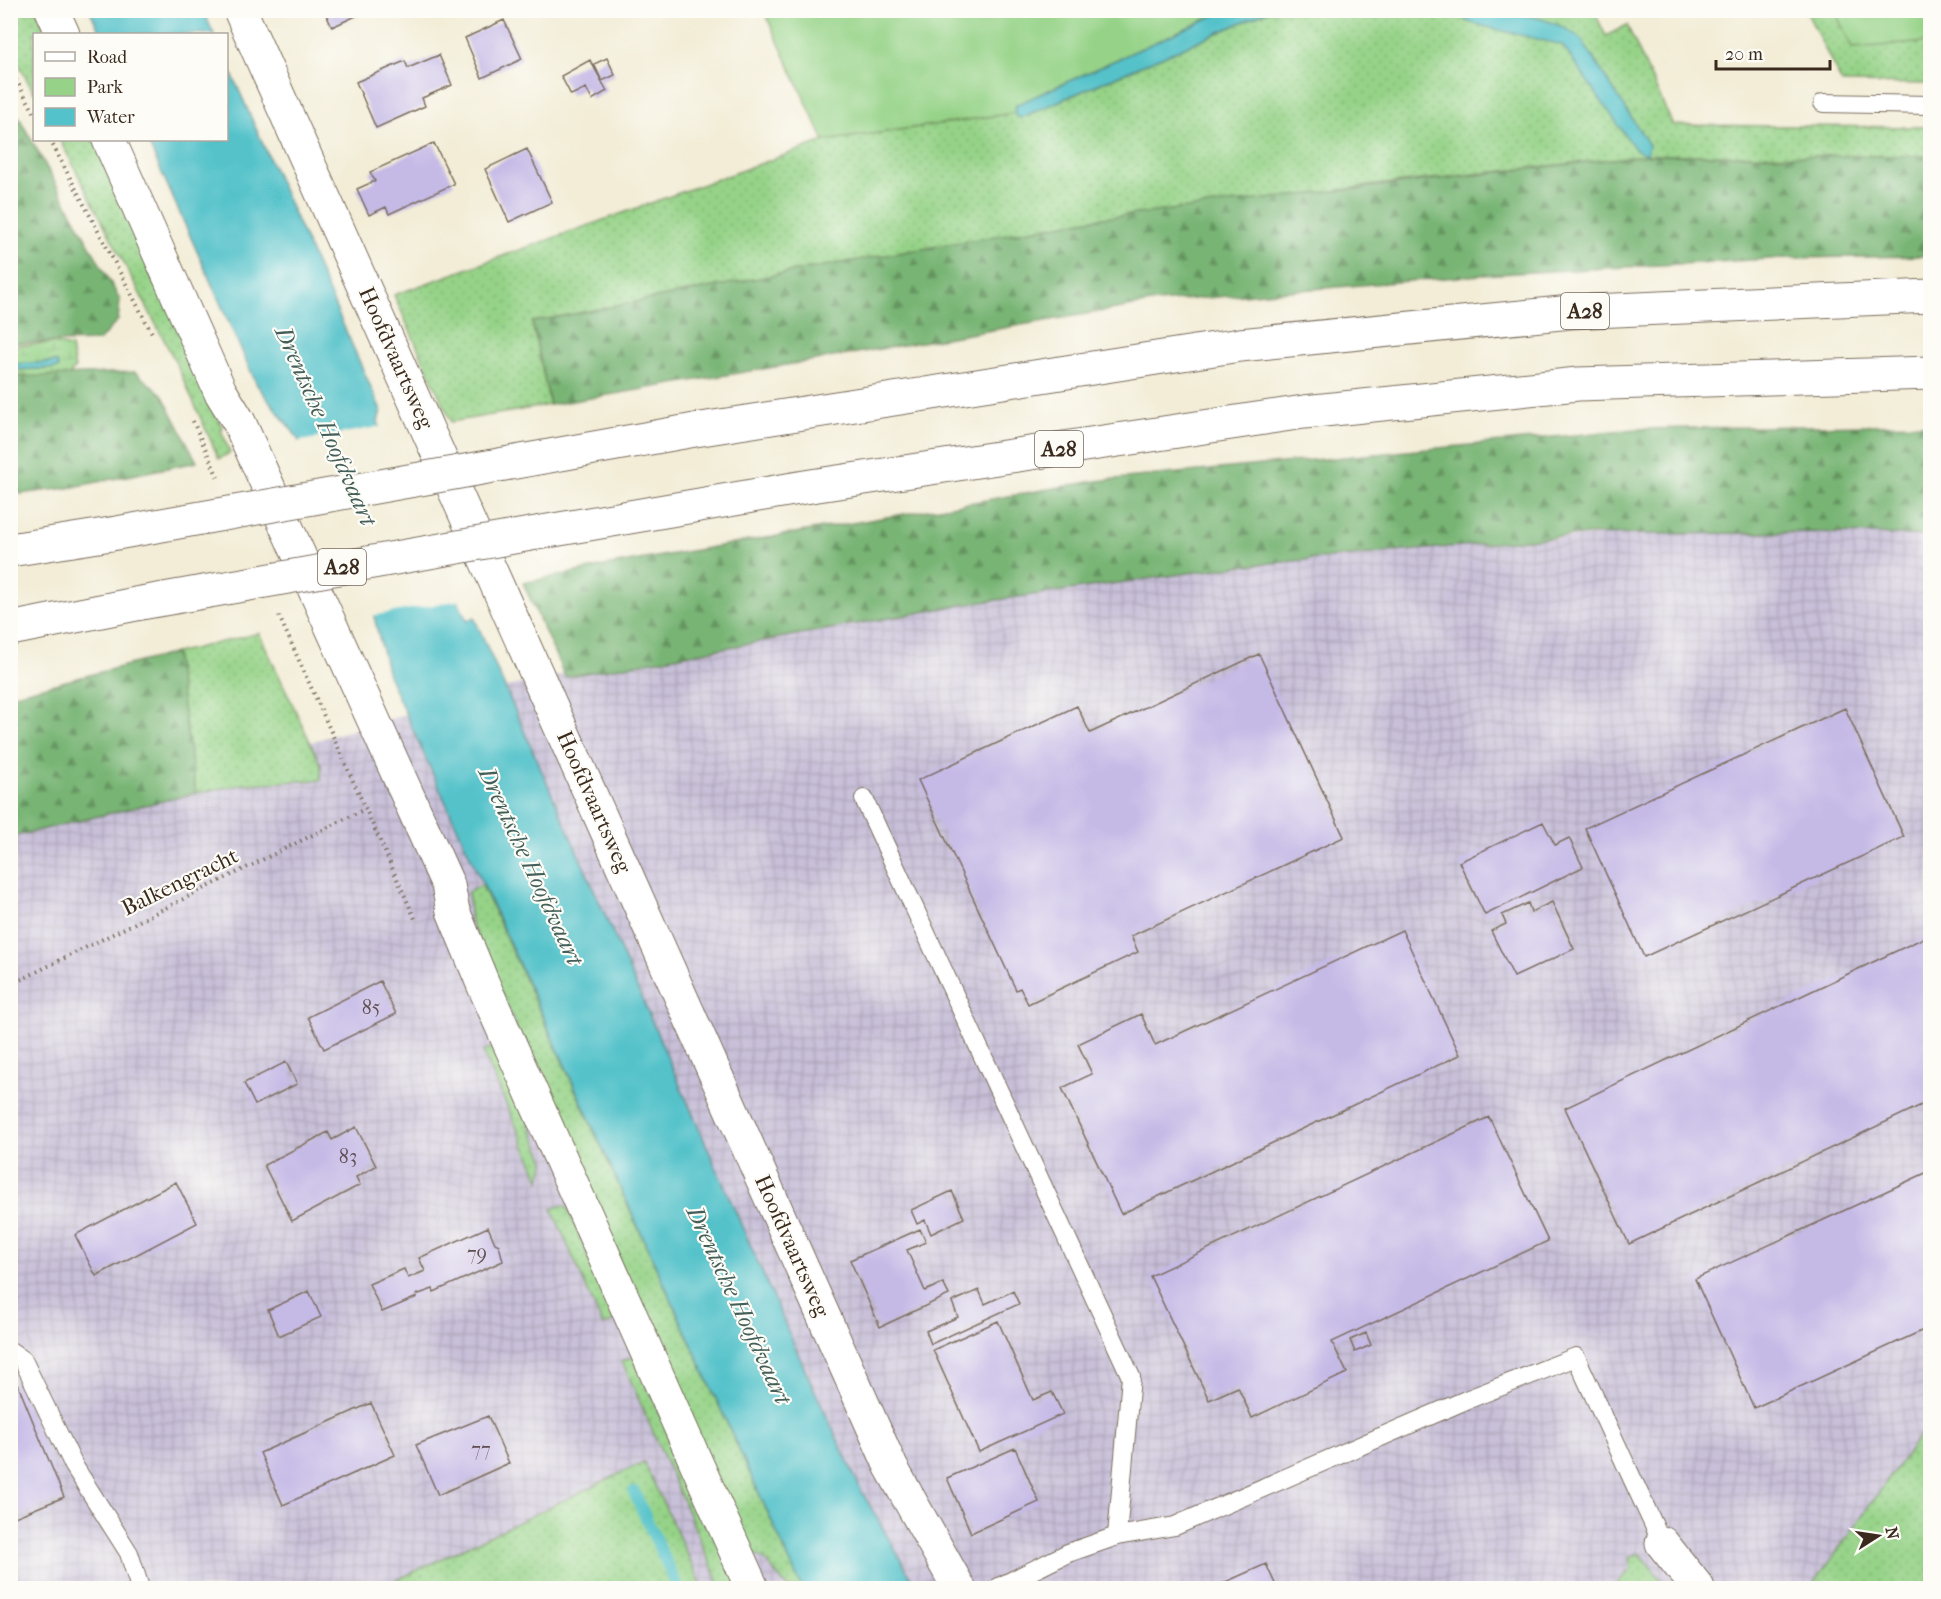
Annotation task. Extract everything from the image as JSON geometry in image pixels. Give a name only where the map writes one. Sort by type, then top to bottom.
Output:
[{"type":"main road","points":[[52,10],[63,33]]},
{"type":"main road","name":"Hoofdvaartsweg","points":[[240,10],[891,1467],[959,1588]]},
{"type":"main road","points":[[109,141],[220,391],[239,422],[448,885],[453,911],[483,984],[753,1588]]},
{"type":"main road","name":"A28","points":[[20,546],[111,534],[695,430],[1240,345],[1571,312],[1930,296]]},
{"type":"main road","name":"A28","points":[[19,629],[141,603],[811,486],[1304,412],[1578,384],[1930,372]]},
{"type":"main road","points":[[1662,1543],[1698,1588]]},
{"type":"lane","points":[[1823,103],[1930,105]]},
{"type":"lane","points":[[864,799],[1131,1377],[1117,1536]]},
{"type":"lane","points":[[10,1351],[23,1360],[74,1466],[129,1553],[140,1588]]},
{"type":"lane","points":[[997,1588],[1068,1553],[1117,1536],[1175,1526],[1445,1409],[1576,1357],[1662,1543]]},
{"type":"path","points":[[10,69],[33,110]]},
{"type":"path","points":[[51,141],[153,336]]},
{"type":"path","points":[[192,420],[221,484]]},
{"type":"path","points":[[279,614],[418,926]]},
{"type":"path","name":"Balkengracht","points":[[10,985],[365,809]]},
{"type":"shaded area","points":[[1908,515],[1930,516],[1930,1588],[11,1588],[11,828],[480,693],[1023,574]]},
{"type":"green space","points":[[10,11],[37,11],[47,33],[33,33],[33,91],[11,50]]},
{"type":"green space","points":[[764,11],[1224,11],[1016,105],[1014,113],[824,141]]},
{"type":"green space","points":[[1268,11],[1464,11],[1463,14],[1562,45],[1567,50],[1559,25],[1498,11],[1594,11],[1606,36],[1627,25],[1673,125],[1930,127],[1930,156],[1647,155],[1375,185],[806,269],[532,322],[550,405],[451,422],[394,295],[824,141],[1014,113],[1021,118]]},
{"type":"green space","points":[[1806,11],[1930,11],[1930,84],[1842,83]]},
{"type":"green space","points":[[1835,11],[1930,11],[1930,42],[1852,48]]},
{"type":"green space","points":[[10,101],[120,300],[118,320],[99,341],[11,343]]},
{"type":"green space","points":[[61,141],[94,141],[223,429],[221,430],[230,453],[219,459],[175,361]]},
{"type":"green space","points":[[1647,155],[1930,156],[1930,256],[1788,258],[1481,275],[1157,302],[550,405],[532,322],[806,269],[1093,219]]},
{"type":"green space","points":[[54,343],[71,347],[75,368],[69,375],[11,377],[10,370],[58,368],[57,362],[11,364],[11,346]]},
{"type":"green space","points":[[135,372],[162,394],[197,462],[68,488],[11,495],[10,377]]},
{"type":"green space","points":[[1930,424],[1930,536],[1808,532],[1581,535],[1239,566],[961,605],[565,677],[523,583],[610,565],[1095,481],[1636,429]]},
{"type":"green space","points":[[259,633],[321,765],[321,780],[245,784],[196,793],[175,653]]},
{"type":"green space","points":[[175,653],[196,793],[11,837],[11,695]]},
{"type":"green space","points":[[482,885],[802,1588],[788,1588],[764,1559],[744,1549],[471,923],[468,892]]},
{"type":"green space","points":[[490,1048],[497,1049],[545,1161],[540,1180],[483,1052]]},
{"type":"green space","points":[[562,1205],[567,1207],[614,1317],[613,1322],[603,1326],[552,1209]]},
{"type":"green space","points":[[635,1358],[739,1588],[721,1588],[622,1361]]},
{"type":"green space","points":[[1930,1421],[1930,1576],[1923,1588],[1811,1588]]},
{"type":"green space","points":[[644,1462],[703,1588],[380,1588]]},
{"type":"green space","points":[[1639,1553],[1668,1588],[1614,1588],[1631,1569],[1629,1558]]},
{"type":"water","points":[[90,11],[203,11],[214,33],[101,33]]},
{"type":"water","points":[[1224,11],[1268,11],[1020,118],[1014,113],[1016,105]]},
{"type":"water","points":[[1464,11],[1494,11],[1525,15],[1555,24],[1581,39],[1649,145],[1647,155],[1635,149],[1562,45],[1471,23],[1465,20]]},
{"type":"water","name":"Drentsche Hoofdvaart","points":[[228,65],[381,410],[378,422],[467,621],[474,617],[807,1374],[862,1492],[917,1588],[802,1588],[388,675],[374,616],[297,437],[257,385],[147,141],[228,141]]},
{"type":"water","points":[[57,362],[59,368],[11,370],[11,364]]},
{"type":"pier","points":[[383,426],[461,600],[371,616],[296,442]]},
{"type":"building","points":[[324,10],[369,10],[332,27]]},
{"type":"building","points":[[504,20],[522,59],[482,78],[465,38]]},
{"type":"building","points":[[439,55],[452,85],[422,98],[425,106],[376,128],[356,82],[405,61],[408,68]]},
{"type":"building","points":[[607,58],[615,75],[602,81],[594,64]]},
{"type":"building","points":[[590,60],[607,91],[592,100],[586,88],[571,95],[561,76]]},
{"type":"building","points":[[434,143],[454,184],[389,214],[386,207],[369,215],[357,189],[375,181],[370,172]]},
{"type":"building","points":[[527,149],[552,202],[509,222],[485,169]]},
{"type":"building","points":[[1259,654],[1344,837],[1131,936],[1138,952],[1028,1004],[1020,988],[1016,990],[918,780],[1077,706],[1090,733]]},
{"type":"building","points":[[1845,708],[1904,837],[1644,957],[1585,828]]},
{"type":"building","points":[[1543,822],[1555,845],[1569,838],[1583,867],[1485,915],[1459,862]]},
{"type":"building","points":[[1552,902],[1574,949],[1514,977],[1491,931],[1506,924],[1502,915],[1528,903],[1531,912]]},
{"type":"building","points":[[1402,930],[1460,1055],[1121,1214],[1062,1088],[1092,1074],[1078,1044],[1141,1014],[1155,1045]]},
{"type":"building","points":[[1930,935],[1930,1101],[1629,1244],[1565,1108]]},
{"type":"building","points":[[380,981],[396,1014],[324,1049],[308,1017]]},
{"type":"building","points":[[286,1062],[297,1084],[255,1105],[244,1083]]},
{"type":"building","points":[[1489,1117],[1548,1241],[1332,1342],[1347,1373],[1252,1418],[1238,1387],[1209,1400],[1150,1276]]},
{"type":"building","points":[[356,1127],[376,1166],[356,1177],[360,1185],[292,1221],[264,1165],[328,1132],[332,1140]]},
{"type":"building","points":[[1930,1171],[1930,1327],[1754,1408],[1695,1279]]},
{"type":"building","points":[[176,1182],[197,1223],[96,1276],[75,1235]]},
{"type":"building","points":[[952,1191],[964,1218],[931,1234],[925,1220],[917,1224],[911,1210]]},
{"type":"building","points":[[488,1227],[495,1243],[499,1245],[503,1261],[434,1292],[433,1289],[416,1295],[417,1297],[382,1312],[369,1284],[404,1269],[408,1278],[425,1271],[419,1258]]},
{"type":"building","points":[[920,1229],[926,1242],[907,1250],[925,1291],[943,1283],[949,1295],[880,1327],[850,1260]]},
{"type":"building","points":[[979,1290],[985,1304],[1013,1291],[1019,1304],[931,1344],[926,1331],[958,1317],[952,1302]]},
{"type":"building","points":[[309,1291],[321,1317],[279,1336],[268,1310]]},
{"type":"building","points":[[998,1321],[1033,1400],[1052,1392],[1063,1414],[979,1452],[933,1350]]},
{"type":"building","points":[[1366,1333],[1371,1345],[1355,1352],[1350,1340]]},
{"type":"building","points":[[18,1385],[64,1497],[10,1519],[10,1388]]},
{"type":"building","points":[[371,1403],[395,1455],[283,1505],[260,1453]]},
{"type":"building","points":[[488,1416],[509,1463],[438,1495],[416,1445]]},
{"type":"building","points":[[1015,1448],[1039,1502],[971,1533],[947,1478]]},
{"type":"building","points":[[1266,1564],[1277,1588],[1212,1588]]},
{"type":"waterway","points":[[634,1492],[678,1588]]}]
